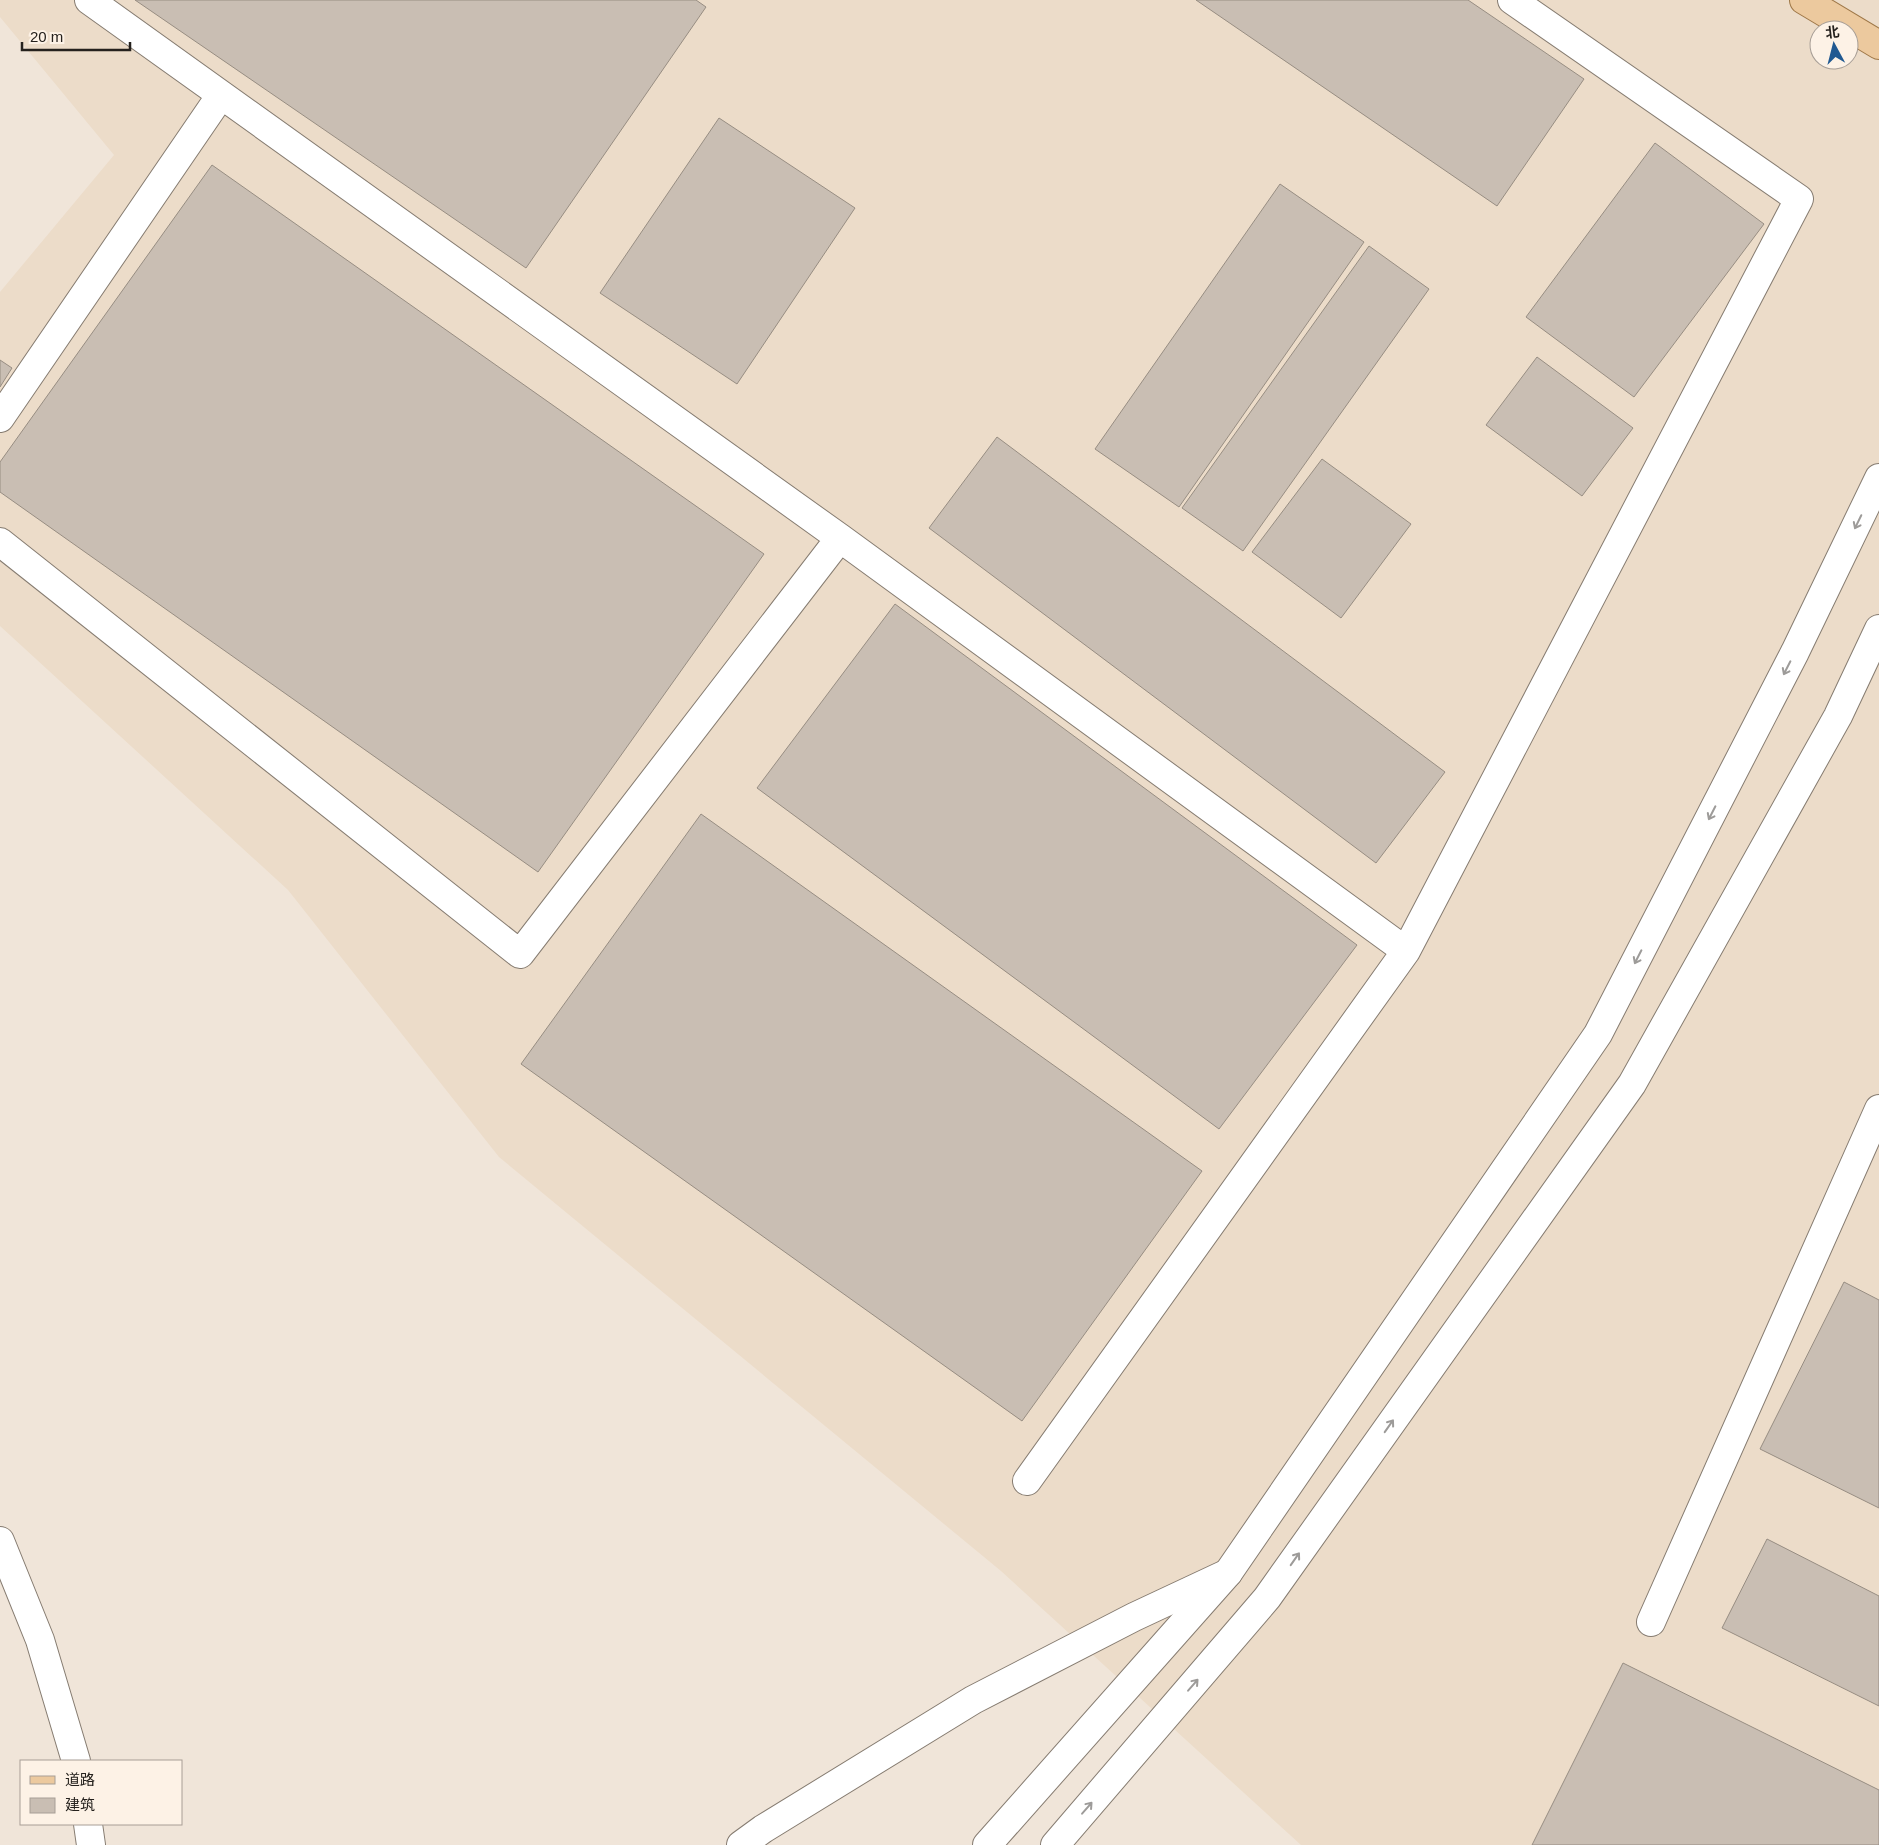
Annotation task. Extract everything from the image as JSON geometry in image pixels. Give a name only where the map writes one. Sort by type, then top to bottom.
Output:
[{"type":"main road","points":[[1804,0],[1879,45]]},
{"type":"street","points":[[89,0],[840,538],[1406,952]]},
{"type":"street","points":[[1027,1481],[1406,952],[1799,199],[1512,0]]},
{"type":"street","points":[[0,418],[221,95]]},
{"type":"street","points":[[988,1845],[1228,1573],[1598,1034],[1791,660],[1879,478]]},
{"type":"street","points":[[0,542],[520,954],[840,538]]},
{"type":"street","points":[[1055,1845],[1267,1598],[1632,1084],[1838,716],[1879,629]]},
{"type":"street","points":[[1651,1622],[1879,1109]]},
{"type":"street","points":[[0,1541],[40,1640],[76,1760]]},
{"type":"street","points":[[742,1845],[771,1824],[973,1700],[1134,1617],[1228,1573]]},
{"type":"street","points":[[88,1825],[91,1845]]},
{"type":"shaded area","points":[[0,0],[1879,0],[1879,1845],[1301,1845],[1001,1571],[499,1157],[288,890],[0,626],[0,292],[114,155],[0,17]]},
{"type":"building","points":[[135,0],[696,0],[706,7],[526,268]]},
{"type":"building","points":[[1196,0],[1468,0],[1584,79],[1497,206]]},
{"type":"building","points":[[719,118],[855,208],[737,384],[600,293]]},
{"type":"building","points":[[1655,143],[1764,224],[1634,397],[1526,317]]},
{"type":"building","points":[[212,165],[764,554],[538,872],[0,492],[0,462]]},
{"type":"building","points":[[1280,184],[1364,242],[1179,507],[1095,449]]},
{"type":"building","points":[[1369,246],[1429,289],[1243,551],[1182,508]]},
{"type":"building","points":[[1537,357],[1633,428],[1582,496],[1486,425]]},
{"type":"building","points":[[0,360],[12,368],[0,387]]},
{"type":"building","points":[[997,437],[1445,772],[1376,863],[929,528]]},
{"type":"building","points":[[1322,459],[1411,524],[1341,618],[1252,552]]},
{"type":"building","points":[[895,604],[1357,945],[1219,1129],[757,788]]},
{"type":"building","points":[[701,814],[1202,1171],[1022,1421],[521,1064]]},
{"type":"building","points":[[1844,1282],[1879,1300],[1879,1508],[1760,1449]]},
{"type":"building","points":[[1767,1539],[1879,1596],[1879,1706],[1722,1628]]},
{"type":"building","points":[[1623,1663],[1879,1790],[1879,1845],[1532,1845]]}]
